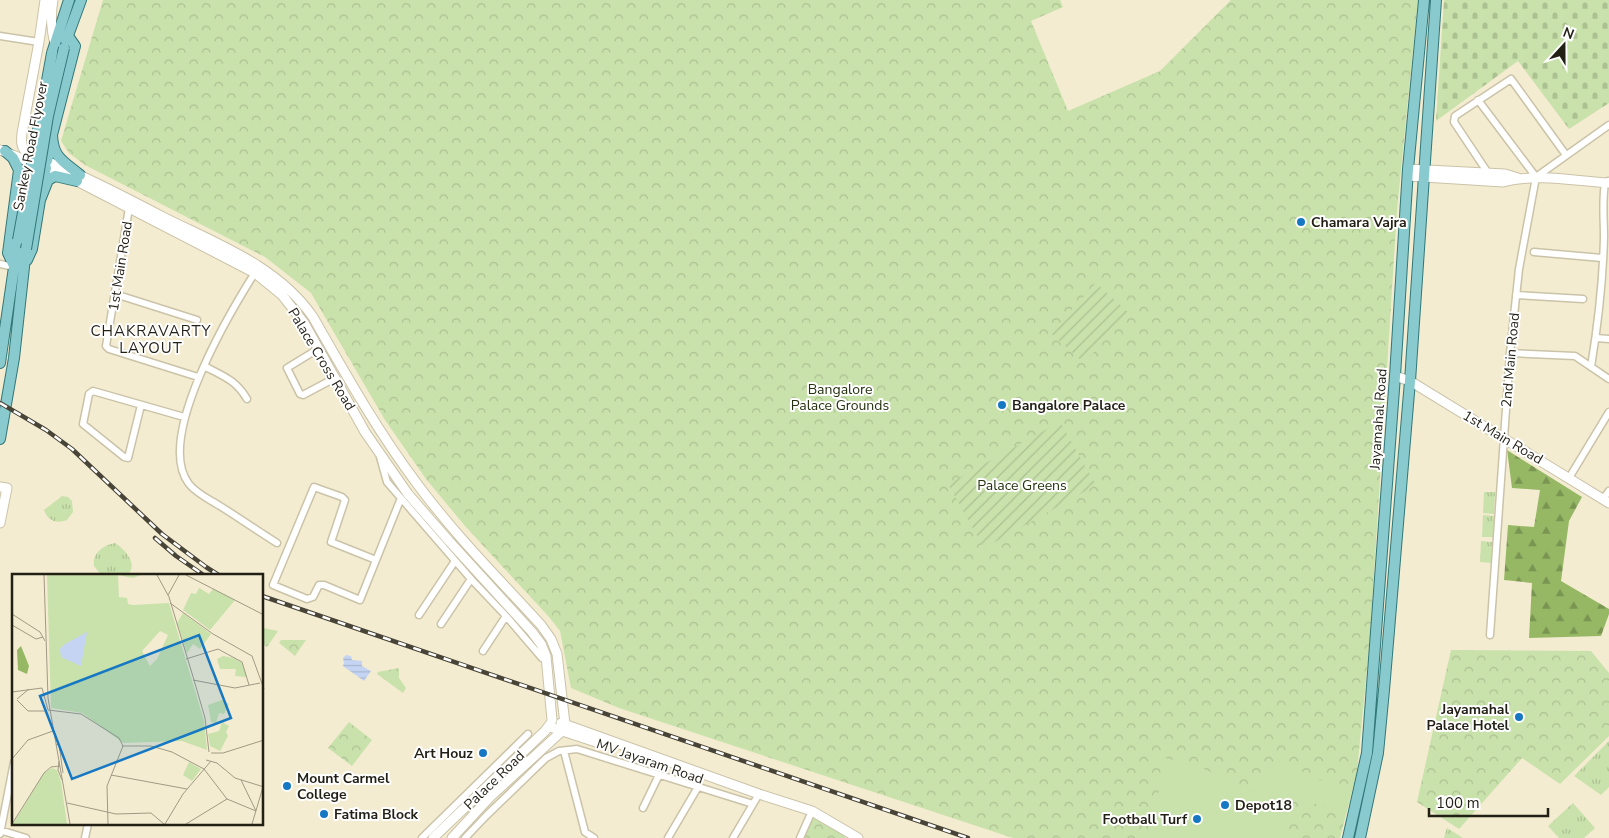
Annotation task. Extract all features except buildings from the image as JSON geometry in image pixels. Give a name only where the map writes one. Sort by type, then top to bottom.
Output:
[{"type":"main road","points":[[57,48],[69,0]]},
{"type":"main road","name":"Sankey Road Flyover","points":[[0,358],[18,240],[57,48],[68,36],[81,0]]},
{"type":"main road","name":"Jayamahal Road","points":[[1348,838],[1366,753],[1395,376],[1408,173],[1424,0]]},
{"type":"main road","name":"Jayamahal Road","points":[[1360,838],[1378,753],[1410,381],[1436,0]]},
{"type":"main road","points":[[0,439],[26,263],[32,249],[52,135],[75,46],[68,36]]},
{"type":"main road","name":"Sankey Road Flyover","points":[[26,263],[26,249],[57,48]]},
{"type":"main road","points":[[52,135],[57,157],[79,178]]},
{"type":"main road","points":[[2,150],[13,158],[19,170],[8,253],[14,267]]},
{"type":"main road","points":[[40,200],[48,180],[55,176],[79,178]]},
{"type":"street","points":[[0,36],[39,42],[45,0]]},
{"type":"street","points":[[53,0],[51,28],[57,48]]},
{"type":"street","name":"Palace Cross Road","points":[[39,42],[21,142],[23,150],[47,164],[79,178],[257,269],[288,287],[314,318],[376,425],[418,486],[457,534],[541,625],[551,639],[557,654],[563,728]]},
{"type":"street","points":[[1488,173],[1454,122],[1455,116],[1511,79],[1566,155]]},
{"type":"street","points":[[1478,100],[1536,177]]},
{"type":"street","points":[[1536,177],[1609,125]]},
{"type":"street","name":"Palace Cross Road","points":[[2,150],[47,164]]},
{"type":"street","points":[[1408,173],[1504,182],[1518,178],[1536,177],[1608,182],[1607,238],[1602,258],[1596,338],[1591,367]]},
{"type":"street","points":[[1424,174],[1488,173],[1505,174],[1518,178]]},
{"type":"street","name":"2nd Main Road","points":[[1490,635],[1510,353],[1516,295],[1536,177]]},
{"type":"street","name":"Palace Cross Road","points":[[79,178],[129,208],[257,269],[294,308],[365,432],[408,494],[541,644],[546,656],[551,724]]},
{"type":"street","name":"1st Main Road","points":[[129,208],[106,344],[107,348],[198,377]]},
{"type":"street","points":[[1534,252],[1602,258]]},
{"type":"street","points":[[0,264],[14,267]]},
{"type":"street","points":[[257,269],[226,322],[198,377],[184,417],[180,458],[182,470],[189,484],[195,490],[277,543]]},
{"type":"street","points":[[1600,291],[1609,292]]},
{"type":"street","points":[[115,294],[197,320]]},
{"type":"street","points":[[1516,295],[1583,299]]},
{"type":"street","points":[[1596,338],[1609,339]]},
{"type":"street","points":[[318,349],[287,368],[300,394],[303,395],[335,378]]},
{"type":"street","points":[[1510,353],[1575,356],[1609,379]]},
{"type":"street","points":[[204,366],[230,379],[240,387],[247,399]]},
{"type":"street","name":"1st Main Road","points":[[1395,376],[1410,381],[1606,501]]},
{"type":"street","points":[[141,405],[130,455],[126,458],[83,424],[89,394],[93,391],[184,417]]},
{"type":"street","points":[[1568,478],[1609,412]]},
{"type":"street","points":[[365,432],[376,425]]},
{"type":"street","points":[[378,450],[387,482],[542,658]]},
{"type":"street","points":[[0,523],[7,488],[1,487]]},
{"type":"street","points":[[376,560],[331,542],[345,500],[314,487],[273,585],[310,600],[322,584],[360,600],[401,498]]},
{"type":"street","points":[[1606,501],[1609,491]]},
{"type":"street","points":[[419,615],[455,561]]},
{"type":"street","points":[[441,624],[471,579]]},
{"type":"street","points":[[483,651],[506,616]]},
{"type":"street","points":[[548,682],[560,680]]},
{"type":"street","name":"MV Jayaram Road","points":[[551,724],[812,811],[854,836]]},
{"type":"street","name":"Palace Road","points":[[433,838],[551,724]]},
{"type":"street","name":"Palace Road","points":[[452,838],[490,797],[563,728]]},
{"type":"street","points":[[422,838],[528,734]]},
{"type":"street","points":[[465,838],[546,758],[559,751],[577,749],[753,804]]},
{"type":"street","points":[[564,751],[583,835],[594,838]]},
{"type":"street","points":[[12,772],[0,831],[26,838]]},
{"type":"street","points":[[643,808],[659,775]]},
{"type":"street","points":[[668,838],[698,786]]},
{"type":"street","points":[[733,838],[753,804],[755,793]]},
{"type":"street","points":[[800,838],[812,811]]},
{"type":"green space","name":"Bangalore Palace Grounds","points":[[103,0],[1060,0],[1063,7],[1031,21],[1068,111],[1160,71],[1231,0],[1418,0],[1397,210],[1370,637],[1357,772],[1340,838],[1013,838],[619,708],[571,688],[560,631],[465,526],[426,479],[385,420],[311,293],[265,257],[85,165],[69,153],[61,141]]},
{"type":"green space","points":[[1444,0],[1609,0],[1609,103],[1569,129],[1518,61],[1436,121]]},
{"type":"green space","points":[[1096,283],[1129,313],[1084,363],[1051,333]]},
{"type":"green space","name":"Palace Greens","points":[[1060,422],[1096,485],[984,548],[948,484]]},
{"type":"green space","points":[[1507,450],[1582,497],[1569,521],[1561,581],[1609,609],[1601,636],[1529,638],[1532,583],[1504,580],[1508,525],[1534,527],[1540,490],[1512,488]]},
{"type":"green space","points":[[1484,492],[1495,492],[1494,514],[1483,513]]},
{"type":"green space","points":[[62,496],[68,497],[72,501],[73,512],[67,520],[53,521],[44,510]]},
{"type":"green space","points":[[1483,515],[1494,516],[1493,537],[1482,537]]},
{"type":"green space","points":[[1481,541],[1492,542],[1491,563],[1480,562]]},
{"type":"green space","points":[[115,543],[127,553],[132,566],[129,574],[100,574],[94,566],[95,557],[100,550]]},
{"type":"green space","points":[[264,628],[278,631],[267,647],[264,645]]},
{"type":"green space","points":[[281,640],[306,640],[295,656],[279,643]]},
{"type":"green space","points":[[1451,650],[1591,651],[1609,673],[1609,736],[1560,784],[1522,758],[1459,829],[1417,802]]},
{"type":"green space","points":[[399,668],[399,678],[406,688],[403,693],[377,674],[378,672]]},
{"type":"green space","points":[[349,722],[372,740],[352,766],[328,748]]},
{"type":"green space","points":[[1609,741],[1609,787],[1601,795],[1574,776]]},
{"type":"green space","name":"Depot18","points":[[1162,757],[1202,768],[1253,792],[1278,761],[1351,794],[1346,814],[1294,797],[1287,838],[1147,838],[1156,821]]},
{"type":"green space","points":[[1573,803],[1595,828],[1584,838],[1559,838],[1548,826]]},
{"type":"green space","points":[[814,817],[847,834],[845,838],[803,838]]},
{"type":"green space","points":[[1447,828],[1463,838],[1444,838]]},
{"type":"water","points":[[346,655],[351,656],[352,660],[362,661],[362,666],[371,671],[364,681],[343,666],[343,658]]},
{"type":"railway","points":[[0,403],[46,430],[72,449],[162,534],[217,574]]},
{"type":"railway","points":[[155,538],[176,556],[202,574]]},
{"type":"railway","points":[[264,597],[968,838]]},
{"type":"place","name":"Chamara Vajra","points":[[1301,222]]},
{"type":"place","name":"Bangalore Palace","points":[[1002,405]]},
{"type":"place","name":"Jayamahal Palace Hotel","points":[[1519,717]]},
{"type":"place","name":"Art Houz","points":[[483,753]]},
{"type":"place","name":"Mount Carmel College","points":[[287,786]]},
{"type":"place","name":"Depot18","points":[[1225,805]]},
{"type":"place","name":"Fatima Block","points":[[324,814]]},
{"type":"place","name":"Football Turf","points":[[1197,819]]},
{"type":"district","name":"CHAKRAVARTY LAYOUT","points":[[151,340]]}]
